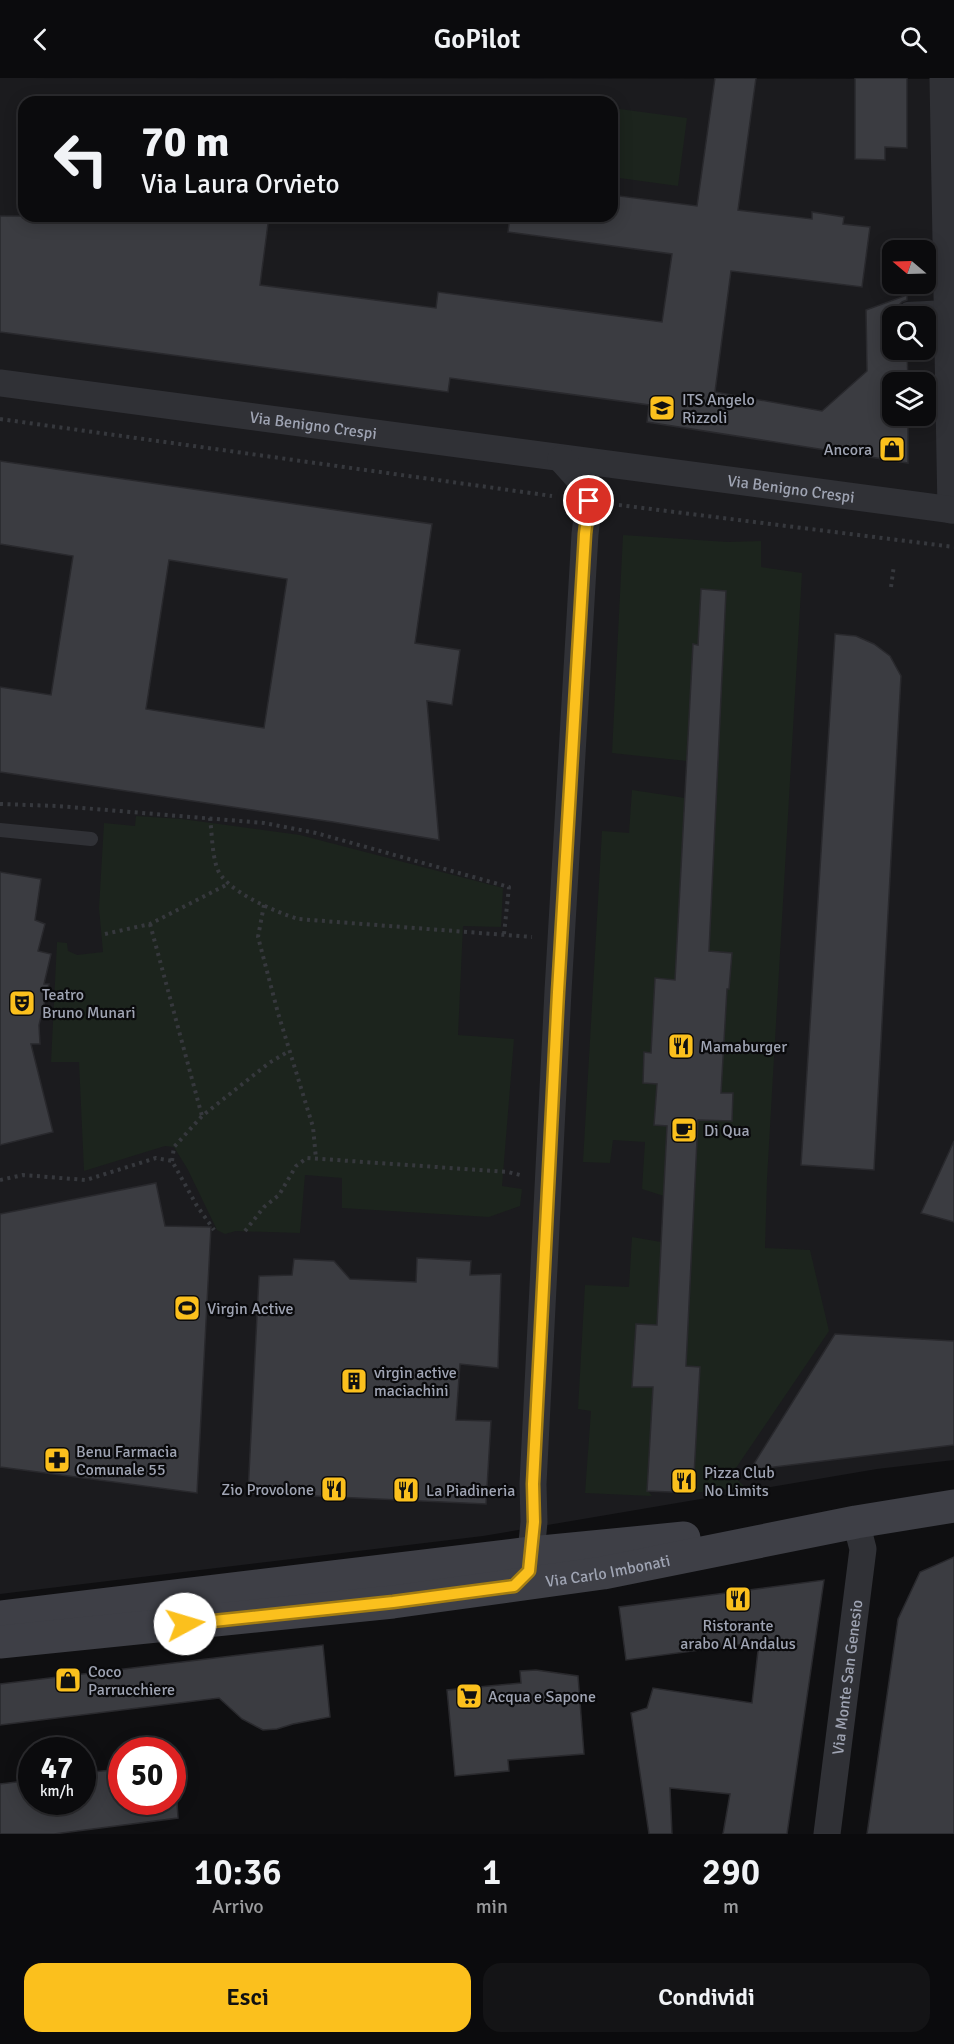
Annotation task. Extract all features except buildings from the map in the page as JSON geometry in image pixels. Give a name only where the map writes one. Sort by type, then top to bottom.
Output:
[{"type":"main road","name":"Via Carlo Imbonati","points":[[0,1642],[393,1602],[514,1586],[603,1573],[856,1522],[954,1506]]},
{"type":"main road","name":"Via Carlo Imbonati","points":[[0,1617],[531,1553],[856,1522]]},
{"type":"main road","points":[[514,1586],[529,1571],[531,1553]]},
{"type":"street","points":[[943,78],[952,510]]},
{"type":"street","name":"Via Benigno Crespi","points":[[0,383],[952,510]]},
{"type":"street","points":[[561,459],[602,503]]},
{"type":"street","points":[[531,1553],[558,992],[585,534],[602,503],[606,484],[628,467]]},
{"type":"street","name":"Via Monte San Genesio","points":[[826,1834],[863,1549],[856,1522]]},
{"type":"lane","points":[[936,308],[946,307]]},
{"type":"lane","points":[[0,830],[91,839]]},
{"type":"path","points":[[0,418],[552,496]]},
{"type":"path","points":[[602,503],[954,547]]},
{"type":"path","points":[[891,587],[894,565]]},
{"type":"path","points":[[0,804],[210,818],[264,823],[316,833],[509,887],[504,934]]},
{"type":"path","points":[[210,818],[218,870],[228,884],[264,905],[298,919],[535,937]]},
{"type":"path","points":[[105,934],[150,924],[228,884]]},
{"type":"path","points":[[264,905],[258,937],[313,1128],[316,1159]]},
{"type":"path","points":[[150,924],[202,1116]]},
{"type":"path","points":[[214,1230],[197,1206],[172,1161],[174,1147],[202,1116],[269,1063],[290,1051]]},
{"type":"path","points":[[0,1180],[23,1175],[86,1180],[156,1158],[172,1161]]},
{"type":"path","points":[[245,1231],[264,1207],[279,1195],[296,1166],[307,1158],[508,1172],[523,1175]]},
{"type":"shaded area","points":[[0,78],[954,79],[954,1460],[877,1469],[483,1536],[0,1594]]},
{"type":"shaded area","points":[[618,109],[687,118],[678,186],[618,178]]},
{"type":"shaded area","points":[[623,535],[728,542],[761,541],[761,567],[802,573],[765,1248],[810,1250],[829,1331],[736,1468],[736,1478],[745,1487],[693,1493],[648,1491],[652,1496],[585,1493],[591,1411],[578,1409],[585,1285],[629,1287],[632,1237],[661,1242],[664,1196],[642,1189],[645,1142],[613,1140],[610,1163],[583,1162],[602,831],[629,833],[632,790],[685,798],[687,761],[612,753]]},
{"type":"shaded area","points":[[136,816],[182,819],[300,835],[503,888],[501,927],[463,926],[458,1035],[514,1039],[502,1186],[522,1189],[520,1206],[489,1217],[342,1208],[342,1178],[305,1175],[300,1233],[236,1231],[225,1234],[217,1230],[188,1170],[174,1147],[165,1146],[84,1171],[79,1062],[51,1062],[57,942],[67,943],[68,951],[77,955],[103,952],[99,908],[104,823],[135,826]]},
{"type":"place","name":"ITS Angelo Rizzoli","points":[[662,408]]},
{"type":"place","name":"Ancora","points":[[892,449]]},
{"type":"place","name":"Teatro Bruno Munari","points":[[22,1003]]},
{"type":"place","name":"Mamaburger","points":[[681,1046]]},
{"type":"place","name":"Di Qua","points":[[684,1130]]},
{"type":"place","name":"Virgin Active","points":[[187,1308]]},
{"type":"place","name":"virgin active maciachini","points":[[354,1381]]},
{"type":"place","name":"Benu Farmacia Comunale 55","points":[[57,1460]]},
{"type":"place","name":"Pizza Club No Limits","points":[[684,1481]]},
{"type":"place","name":"Zio Provolone","points":[[334,1489]]},
{"type":"place","name":"La Piadineria","points":[[406,1490]]},
{"type":"place","name":"Ristorante arabo Al Andalus","points":[[738,1599]]},
{"type":"place","name":"Coco Parrucchiere","points":[[68,1680]]},
{"type":"place","name":"Acqua e Sapone","points":[[469,1696]]},
{"type":"route","points":[[185,1624],[393,1602],[514,1586],[529,1571],[534,1522],[533,1484],[558,992],[585,534],[589,501]]}]
